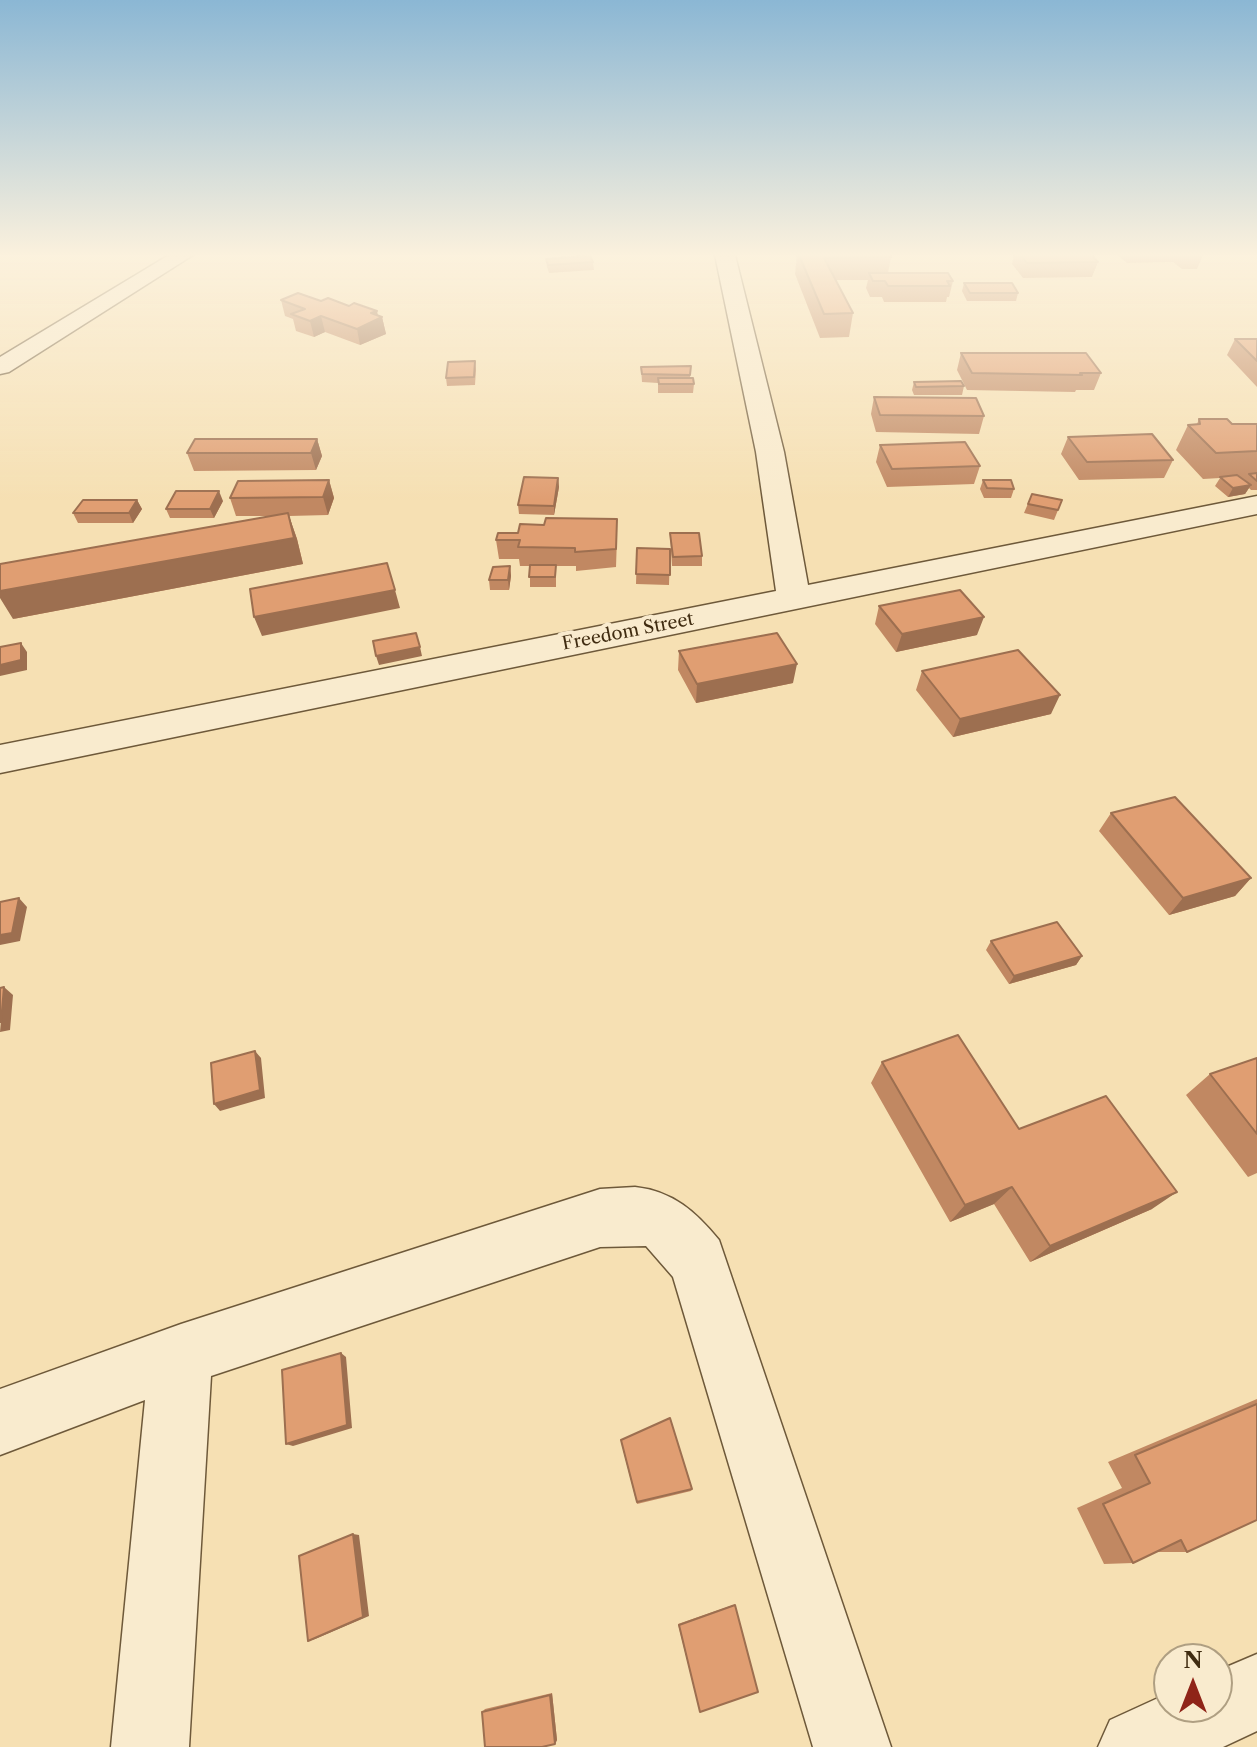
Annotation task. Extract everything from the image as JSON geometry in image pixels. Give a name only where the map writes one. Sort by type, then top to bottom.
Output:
[{"type":"street","points":[[0,367],[50,337]]},
{"type":"street","points":[[744,337],[770,452],[794,598]]},
{"type":"street","name":"Freedom Street","points":[[0,759],[1257,505]]},
{"type":"street","points":[[0,1422],[181,1355],[600,1218],[644,1213],[673,1229],[698,1261],[852,1747]]},
{"type":"street","points":[[150,1747],[181,1355]]},
{"type":"street","points":[[1158,1743],[1257,1692]]},
{"type":"building","points":[[1235,339],[1257,339],[1257,361]]},
{"type":"building","points":[[961,353],[1086,353],[1101,373],[972,373]]},
{"type":"building","points":[[475,361],[474,377],[446,378],[448,362]]},
{"type":"building","points":[[691,366],[690,375],[642,374],[641,367]]},
{"type":"building","points":[[658,378],[693,378],[694,384],[659,384]]},
{"type":"building","points":[[961,381],[964,386],[916,387],[914,382]]},
{"type":"building","points":[[874,397],[976,398],[984,416],[880,415]]},
{"type":"building","points":[[1199,419],[1227,419],[1232,424],[1257,424],[1257,451],[1216,453],[1188,425],[1200,424]]},
{"type":"building","points":[[1152,434],[1173,460],[1087,462],[1068,437]]},
{"type":"building","points":[[195,439],[317,439],[311,453],[187,453]]},
{"type":"building","points":[[965,442],[980,466],[892,469],[880,445]]},
{"type":"building","points":[[1237,475],[1251,485],[1233,488],[1220,477]]},
{"type":"building","points":[[524,477],[558,478],[554,506],[518,505]]},
{"type":"building","points":[[329,480],[323,497],[230,498],[238,481]]},
{"type":"building","points":[[983,480],[1011,480],[1014,489],[987,488]]},
{"type":"building","points":[[176,491],[219,491],[210,509],[166,509]]},
{"type":"building","points":[[1032,494],[1062,500],[1058,510],[1028,504]]},
{"type":"building","points":[[83,500],[137,500],[129,513],[73,513]]},
{"type":"building","points":[[288,513],[294,538],[0,591],[0,564]]},
{"type":"building","points":[[546,518],[617,519],[616,549],[575,552],[575,548],[518,547],[520,540],[496,540],[498,533],[518,533],[520,524],[544,525]]},
{"type":"building","points":[[670,533],[699,533],[702,556],[673,557]]},
{"type":"building","points":[[637,548],[670,549],[670,575],[636,574]]},
{"type":"building","points":[[387,563],[395,590],[254,617],[250,589]]},
{"type":"building","points":[[530,565],[556,565],[555,577],[529,577]]},
{"type":"building","points":[[510,566],[508,580],[489,580],[493,567]]},
{"type":"building","points":[[960,590],[984,617],[902,634],[879,606]]},
{"type":"building","points":[[416,633],[420,647],[376,656],[373,641]]},
{"type":"building","points":[[777,633],[797,664],[697,684],[679,651]]},
{"type":"building","points":[[21,643],[21,660],[0,665],[0,647]]},
{"type":"building","points":[[1018,650],[1060,695],[960,719],[922,671]]},
{"type":"building","points":[[1175,797],[1251,878],[1183,898],[1111,813]]},
{"type":"building","points":[[19,898],[12,933],[0,935],[0,902]]},
{"type":"building","points":[[1057,922],[1082,956],[1014,976],[991,941]]},
{"type":"building","points":[[4,987],[1,1022],[0,1022],[0,988]]},
{"type":"building","points":[[958,1035],[1019,1129],[1106,1096],[1177,1192],[1050,1246],[1012,1187],[965,1205],[882,1062]]},
{"type":"building","points":[[255,1051],[260,1090],[214,1104],[211,1063]]},
{"type":"building","points":[[1257,1058],[1257,1134],[1210,1074]]},
{"type":"building","points":[[341,1353],[347,1425],[286,1444],[282,1370]]},
{"type":"building","points":[[1257,1404],[1257,1520],[1187,1552],[1181,1540],[1133,1563],[1103,1504],[1150,1483],[1135,1455]]},
{"type":"building","points":[[670,1418],[692,1489],[637,1502],[621,1440]]},
{"type":"building","points":[[353,1534],[363,1617],[308,1641],[299,1556]]},
{"type":"building","points":[[735,1605],[758,1692],[700,1712],[679,1625]]},
{"type":"building","points":[[550,1695],[555,1744],[542,1747],[485,1747],[482,1712]]}]
